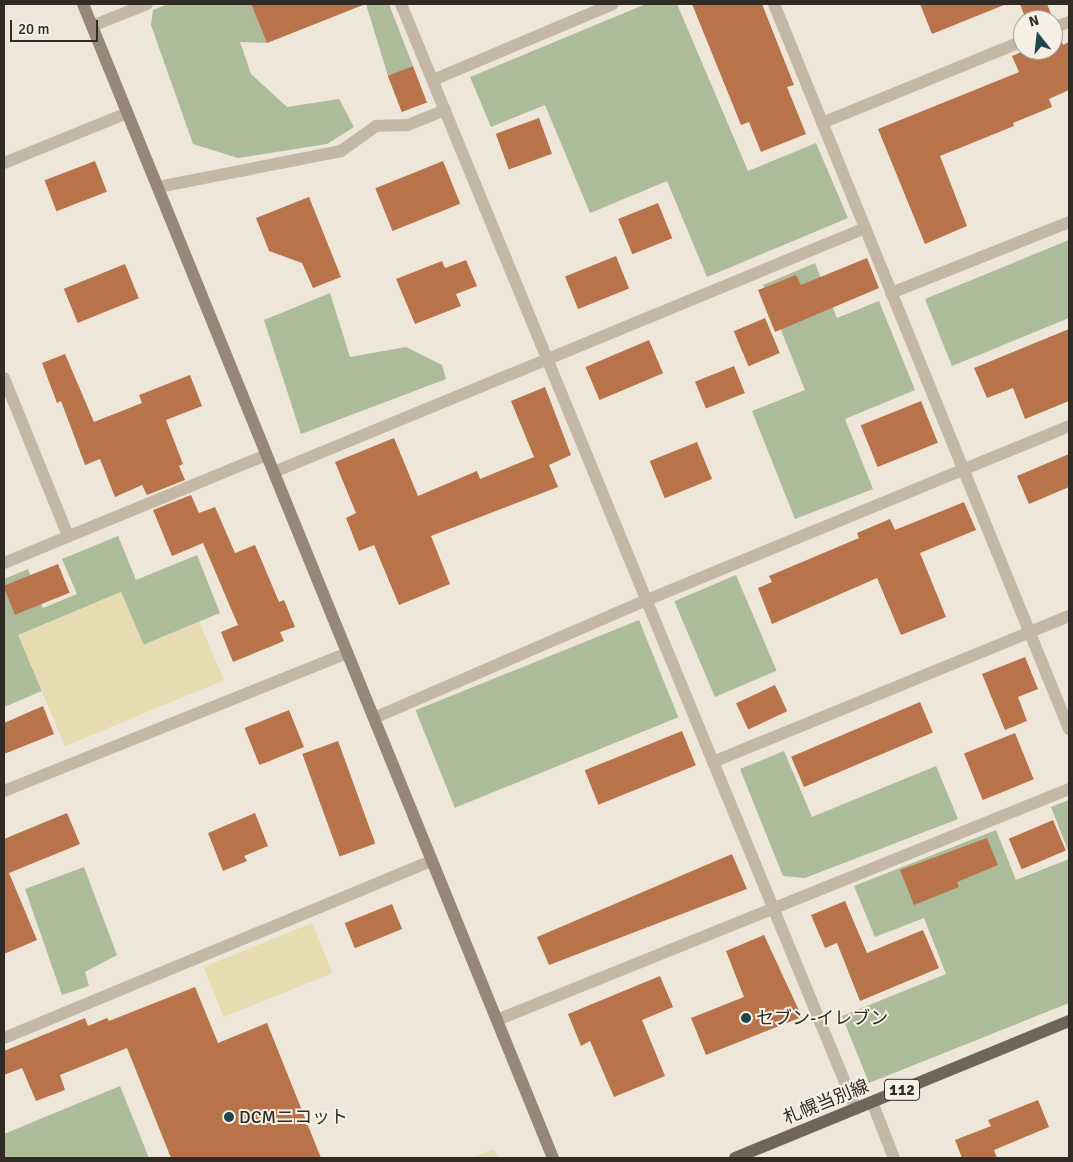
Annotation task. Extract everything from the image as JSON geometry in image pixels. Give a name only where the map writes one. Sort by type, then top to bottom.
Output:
[{"type":"main road","name":"札幌当別線","points":[[735,1158],[1069,1021]]},
{"type":"street","points":[[83,4],[553,1158]]},
{"type":"street","points":[[92,26],[147,4]]},
{"type":"street","points":[[401,4],[856,1109]]},
{"type":"street","points":[[433,80],[613,4]]},
{"type":"street","points":[[774,4],[1069,729]]},
{"type":"street","points":[[822,122],[1013,44]]},
{"type":"street","points":[[158,187],[341,151],[376,126],[408,126],[445,110]]},
{"type":"street","points":[[4,163],[127,113]]},
{"type":"street","points":[[892,293],[1069,222]]},
{"type":"street","points":[[274,472],[865,228]]},
{"type":"street","points":[[4,378],[68,536]]},
{"type":"street","points":[[374,718],[647,600],[1069,426]]},
{"type":"street","points":[[4,563],[266,454]]},
{"type":"street","points":[[713,762],[1069,616]]},
{"type":"street","points":[[4,791],[347,653]]},
{"type":"street","points":[[497,1020],[774,910],[1069,789]]},
{"type":"street","points":[[4,1038],[432,861]]},
{"type":"street","points":[[872,1102],[894,1158]]},
{"type":"green space","points":[[168,4],[251,4],[267,43],[240,42],[251,74],[287,107],[339,99],[354,127],[327,144],[238,158],[193,144],[151,25],[153,10]]},
{"type":"green space","points":[[366,4],[389,4],[413,66],[388,76]]},
{"type":"green space","points":[[646,4],[677,4],[748,171],[816,143],[848,218],[707,277],[667,181],[590,213],[545,105],[491,127],[470,77]]},
{"type":"green space","points":[[1069,240],[1069,318],[952,366],[925,299]]},
{"type":"green space","points":[[815,263],[837,318],[879,301],[915,390],[845,419],[873,489],[795,519],[752,411],[805,390],[763,285]]},
{"type":"green space","points":[[330,293],[350,357],[406,347],[442,365],[446,379],[301,434],[264,320]]},
{"type":"green space","points":[[118,536],[136,580],[197,555],[220,613],[143,645],[121,592],[19,635],[42,691],[4,707],[4,579],[28,569],[43,608],[77,594],[62,559]]},
{"type":"green space","points":[[736,575],[777,671],[715,697],[674,601]]},
{"type":"green space","points":[[639,620],[678,717],[455,808],[416,710]]},
{"type":"green space","points":[[784,751],[812,817],[936,766],[958,819],[805,878],[783,876],[740,769]]},
{"type":"green space","points":[[1069,800],[1069,853],[1051,807]]},
{"type":"green space","points":[[996,830],[1016,880],[1069,859],[1069,1003],[869,1083],[842,1016],[946,974],[924,918],[875,937],[854,886]]},
{"type":"green space","points":[[84,867],[117,955],[85,972],[89,986],[62,995],[25,889]]},
{"type":"green space","points":[[120,1086],[149,1158],[4,1158],[4,1134]]},
{"type":"sand","points":[[121,592],[144,645],[199,622],[224,680],[65,746],[18,635]]},
{"type":"sand","points":[[312,923],[332,973],[224,1017],[204,967]]},
{"type":"sand","points":[[494,1149],[498,1158],[471,1158]]},
{"type":"building","points":[[251,4],[362,4],[363,5],[267,43]]},
{"type":"building","points":[[692,4],[762,4],[794,85],[787,87],[806,134],[761,152],[749,122],[741,125]]},
{"type":"building","points":[[920,4],[1004,4],[1004,5],[932,34]]},
{"type":"building","points":[[1020,4],[1047,4],[1049,10],[1022,10]]},
{"type":"building","points":[[1069,42],[1069,90],[1049,99],[1052,107],[1013,123],[1014,126],[940,156],[967,226],[925,244],[878,129],[1019,72],[1014,60],[1063,60],[1063,45]]},
{"type":"building","points":[[413,66],[427,102],[402,112],[388,76]]},
{"type":"building","points":[[539,118],[552,154],[509,169],[496,134]]},
{"type":"building","points":[[95,161],[107,192],[56,211],[45,180]]},
{"type":"building","points":[[443,161],[460,204],[393,231],[375,188]]},
{"type":"building","points":[[309,197],[341,277],[313,288],[302,263],[269,251],[256,218]]},
{"type":"building","points":[[658,203],[672,238],[632,254],[618,219]]},
{"type":"building","points":[[616,256],[629,288],[578,309],[565,277]]},
{"type":"building","points":[[867,258],[879,288],[775,332],[758,290],[796,275],[801,285]]},
{"type":"building","points":[[466,260],[477,286],[456,294],[461,306],[415,324],[396,279],[442,261],[445,268]]},
{"type":"building","points":[[125,264],[139,298],[78,323],[64,289]]},
{"type":"building","points":[[765,318],[780,353],[749,366],[734,331]]},
{"type":"building","points":[[1069,329],[1069,401],[1025,419],[1013,388],[987,398],[974,368]]},
{"type":"building","points":[[649,340],[663,373],[600,400],[585,367]]},
{"type":"building","points":[[65,354],[94,422],[142,403],[139,395],[190,375],[202,406],[166,420],[183,464],[179,466],[185,480],[147,495],[142,485],[115,497],[100,459],[85,465],[61,401],[57,403],[42,363]]},
{"type":"building","points":[[734,366],[745,393],[706,409],[695,382]]},
{"type":"building","points":[[545,387],[571,455],[549,465],[558,487],[431,536],[450,584],[399,605],[374,545],[359,551],[346,518],[356,513],[335,462],[394,438],[418,496],[477,471],[480,479],[534,457],[511,401]]},
{"type":"building","points":[[921,401],[938,443],[878,467],[861,425]]},
{"type":"building","points":[[697,442],[712,479],[665,498],[650,461]]},
{"type":"building","points":[[1069,454],[1069,487],[1029,504],[1017,476]]},
{"type":"building","points":[[191,495],[199,513],[215,507],[235,553],[255,545],[279,602],[284,600],[295,627],[280,632],[284,641],[233,662],[221,632],[238,625],[203,543],[172,556],[153,510]]},
{"type":"building","points":[[964,502],[976,530],[920,553],[946,617],[901,635],[877,578],[772,624],[758,588],[772,582],[769,576],[859,538],[857,533],[890,519],[895,530]]},
{"type":"building","points":[[58,564],[70,593],[15,615],[4,586]]},
{"type":"building","points":[[1025,657],[1038,689],[1018,697],[1027,721],[1005,730],[982,674]]},
{"type":"building","points":[[775,685],[787,711],[748,729],[736,703]]},
{"type":"building","points":[[920,702],[933,732],[804,787],[791,757]]},
{"type":"building","points":[[43,706],[54,734],[4,754],[4,723]]},
{"type":"building","points":[[289,710],[304,747],[259,765],[244,728]]},
{"type":"building","points":[[682,731],[696,765],[599,805],[585,770]]},
{"type":"building","points":[[1015,733],[1034,779],[983,800],[964,754]]},
{"type":"building","points":[[338,741],[375,843],[340,856],[302,754]]},
{"type":"building","points":[[67,813],[80,844],[9,873],[37,940],[4,954],[4,839]]},
{"type":"building","points":[[255,813],[268,846],[244,856],[247,861],[223,871],[208,833]]},
{"type":"building","points":[[1053,820],[1066,850],[1022,869],[1009,839]]},
{"type":"building","points":[[987,838],[998,865],[957,882],[959,887],[914,905],[900,870]]},
{"type":"building","points":[[732,854],[747,889],[549,965],[537,937]]},
{"type":"building","points":[[845,901],[867,953],[923,930],[939,968],[860,1001],[837,943],[825,948],[811,915]]},
{"type":"building","points":[[392,904],[402,929],[355,948],[345,923]]},
{"type":"building","name":"セブン-イレブン","points":[[764,935],[802,1017],[706,1055],[691,1018],[744,997],[726,951]]},
{"type":"building","points":[[660,976],[673,1007],[642,1020],[665,1076],[614,1097],[590,1041],[581,1046],[568,1014]]},
{"type":"building","name":"DCMニコット","points":[[195,987],[218,1043],[267,1023],[321,1158],[171,1158],[127,1048],[60,1075],[65,1090],[36,1101],[22,1068],[4,1075],[4,1051],[85,1018],[88,1026],[107,1018],[109,1021]]},
{"type":"building","points":[[1038,1100],[1049,1127],[994,1150],[997,1158],[962,1158],[955,1140],[991,1126],[988,1120]]},
{"type":"place","name":"セブン-イレブン","points":[[746,1018]]},
{"type":"place","name":"DCMニコット","points":[[229,1117]]}]
